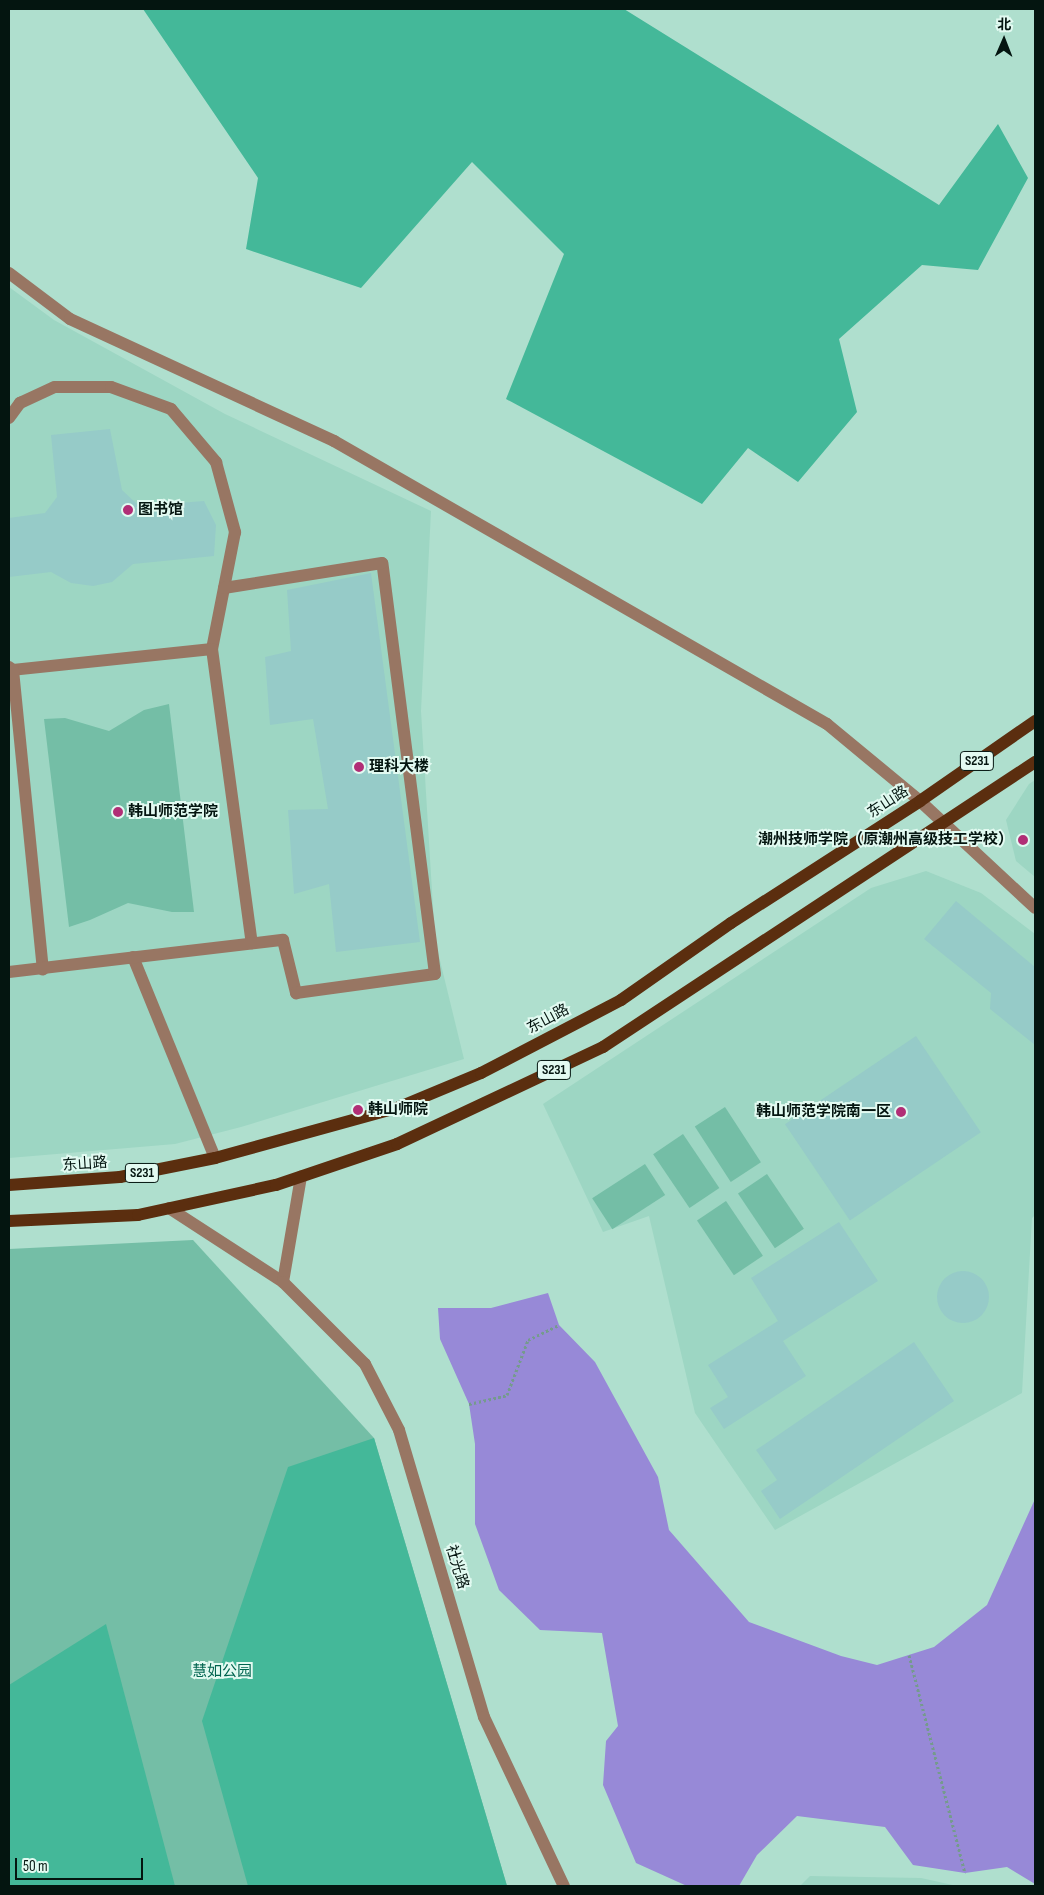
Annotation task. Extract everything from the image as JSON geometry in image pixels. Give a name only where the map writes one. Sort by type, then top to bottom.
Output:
[{"type":"main road","name":"东山路","points":[[9,1185],[120,1177],[215,1158],[397,1108],[481,1073],[621,1000],[731,922],[920,801],[1035,721]]},
{"type":"main road","name":"S231","points":[[9,1221],[138,1214],[169,1208],[276,1185],[398,1144],[603,1047],[1035,762]]},
{"type":"street","points":[[9,273],[70,319],[334,441],[827,724],[920,801],[1035,908]]},
{"type":"street","points":[[9,418],[20,403],[55,387],[111,387],[171,409],[216,462],[235,532],[212,649],[252,943]]},
{"type":"street","points":[[9,972],[282,940],[296,994],[435,974],[382,564],[224,588]]},
{"type":"street","points":[[44,968],[11,668],[212,649]]},
{"type":"street","points":[[133,957],[215,1158]]},
{"type":"street","points":[[283,1282],[301,1177]]},
{"type":"street","name":"社光路","points":[[169,1208],[283,1282],[365,1364],[399,1430],[484,1716],[564,1886]]},
{"type":"path","points":[[469,1404],[507,1395],[528,1340],[559,1325]]},
{"type":"path","points":[[909,1655],[965,1873]]},
{"type":"shaded area","name":"韩山师范学院","points":[[9,287],[54,320],[225,414],[431,511],[421,711],[435,940],[464,1059],[241,1127],[175,1144],[9,1158]]},
{"type":"shaded area","name":"潮州技师学院（原潮州高级技工学校）","points":[[1035,780],[1035,877],[1016,861],[1006,820],[1029,784]]},
{"type":"shaded area","points":[[926,871],[981,893],[1035,934],[1035,1215],[1032,1218],[1022,1393],[775,1530],[695,1413],[649,1216],[603,1232],[543,1104],[871,888]]},
{"type":"shaded area","points":[[548,1293],[559,1325],[595,1362],[658,1477],[669,1530],[749,1622],[841,1656],[877,1665],[934,1647],[987,1605],[1035,1499],[1035,1884],[1007,1867],[965,1873],[913,1865],[885,1827],[797,1816],[757,1855],[739,1886],[687,1886],[636,1863],[603,1785],[606,1741],[618,1726],[602,1633],[540,1630],[499,1590],[475,1524],[475,1444],[469,1404],[440,1339],[438,1308],[491,1308]]},
{"type":"shaded area","points":[[810,1876],[921,1878],[957,1886],[800,1886]]},
{"type":"green space","points":[[143,9],[624,9],[939,205],[998,124],[1028,178],[978,270],[922,265],[839,339],[857,412],[798,482],[748,448],[702,504],[506,399],[564,254],[472,162],[361,288],[246,249],[258,178]]},
{"type":"green space","points":[[169,704],[194,912],[172,912],[128,903],[69,927],[44,719],[65,718],[109,731],[144,710]]},
{"type":"green space","points":[[725,1107],[761,1162],[731,1182],[695,1127]]},
{"type":"green space","points":[[683,1134],[719,1188],[690,1208],[653,1154]]},
{"type":"green space","points":[[645,1164],[665,1195],[612,1229],[592,1198]]},
{"type":"green space","points":[[767,1174],[804,1229],[775,1248],[738,1194]]},
{"type":"green space","points":[[726,1201],[763,1256],[734,1275],[697,1221]]},
{"type":"green space","name":"慧如公园","points":[[193,1240],[374,1438],[507,1886],[9,1886],[9,1249]]},
{"type":"green space","points":[[374,1438],[507,1886],[248,1886],[202,1721],[288,1467]]},
{"type":"green space","points":[[106,1624],[175,1886],[9,1886],[9,1685]]},
{"type":"building","name":"图书馆","points":[[110,429],[122,490],[139,506],[204,501],[216,525],[214,556],[133,564],[112,582],[93,586],[71,583],[51,572],[9,577],[9,518],[45,513],[57,497],[51,435]]},
{"type":"building","name":"理科大楼","points":[[371,573],[420,942],[336,952],[329,884],[294,894],[288,810],[328,809],[313,719],[270,725],[265,657],[291,651],[287,590]]},
{"type":"building","points":[[956,901],[1035,967],[1035,1045],[990,1009],[991,993],[924,939]]},
{"type":"building","points":[[916,1036],[981,1132],[850,1221],[785,1124]]},
{"type":"building","points":[[839,1222],[878,1281],[783,1341],[806,1376],[724,1429],[710,1408],[728,1397],[708,1365],[778,1321],[751,1278]]},
{"type":"building","points":[[963,1271],[973,1273],[981,1279],[987,1287],[989,1297],[987,1307],[981,1315],[973,1321],[963,1323],[953,1321],[945,1315],[939,1307],[937,1297],[939,1287],[945,1279],[953,1273]]},
{"type":"building","points":[[914,1342],[954,1401],[780,1519],[761,1491],[777,1480],[756,1450]]},
{"type":"place","name":"图书馆","points":[[128,510]]},
{"type":"place","name":"理科大楼","points":[[359,767]]},
{"type":"place","name":"韩山师范学院","points":[[118,812]]},
{"type":"place","name":"潮州技师学院（原潮州高级技工学校）","points":[[1023,840]]},
{"type":"place","name":"韩山师院","points":[[358,1110]]},
{"type":"place","name":"韩山师范学院南一区","points":[[901,1112]]}]
